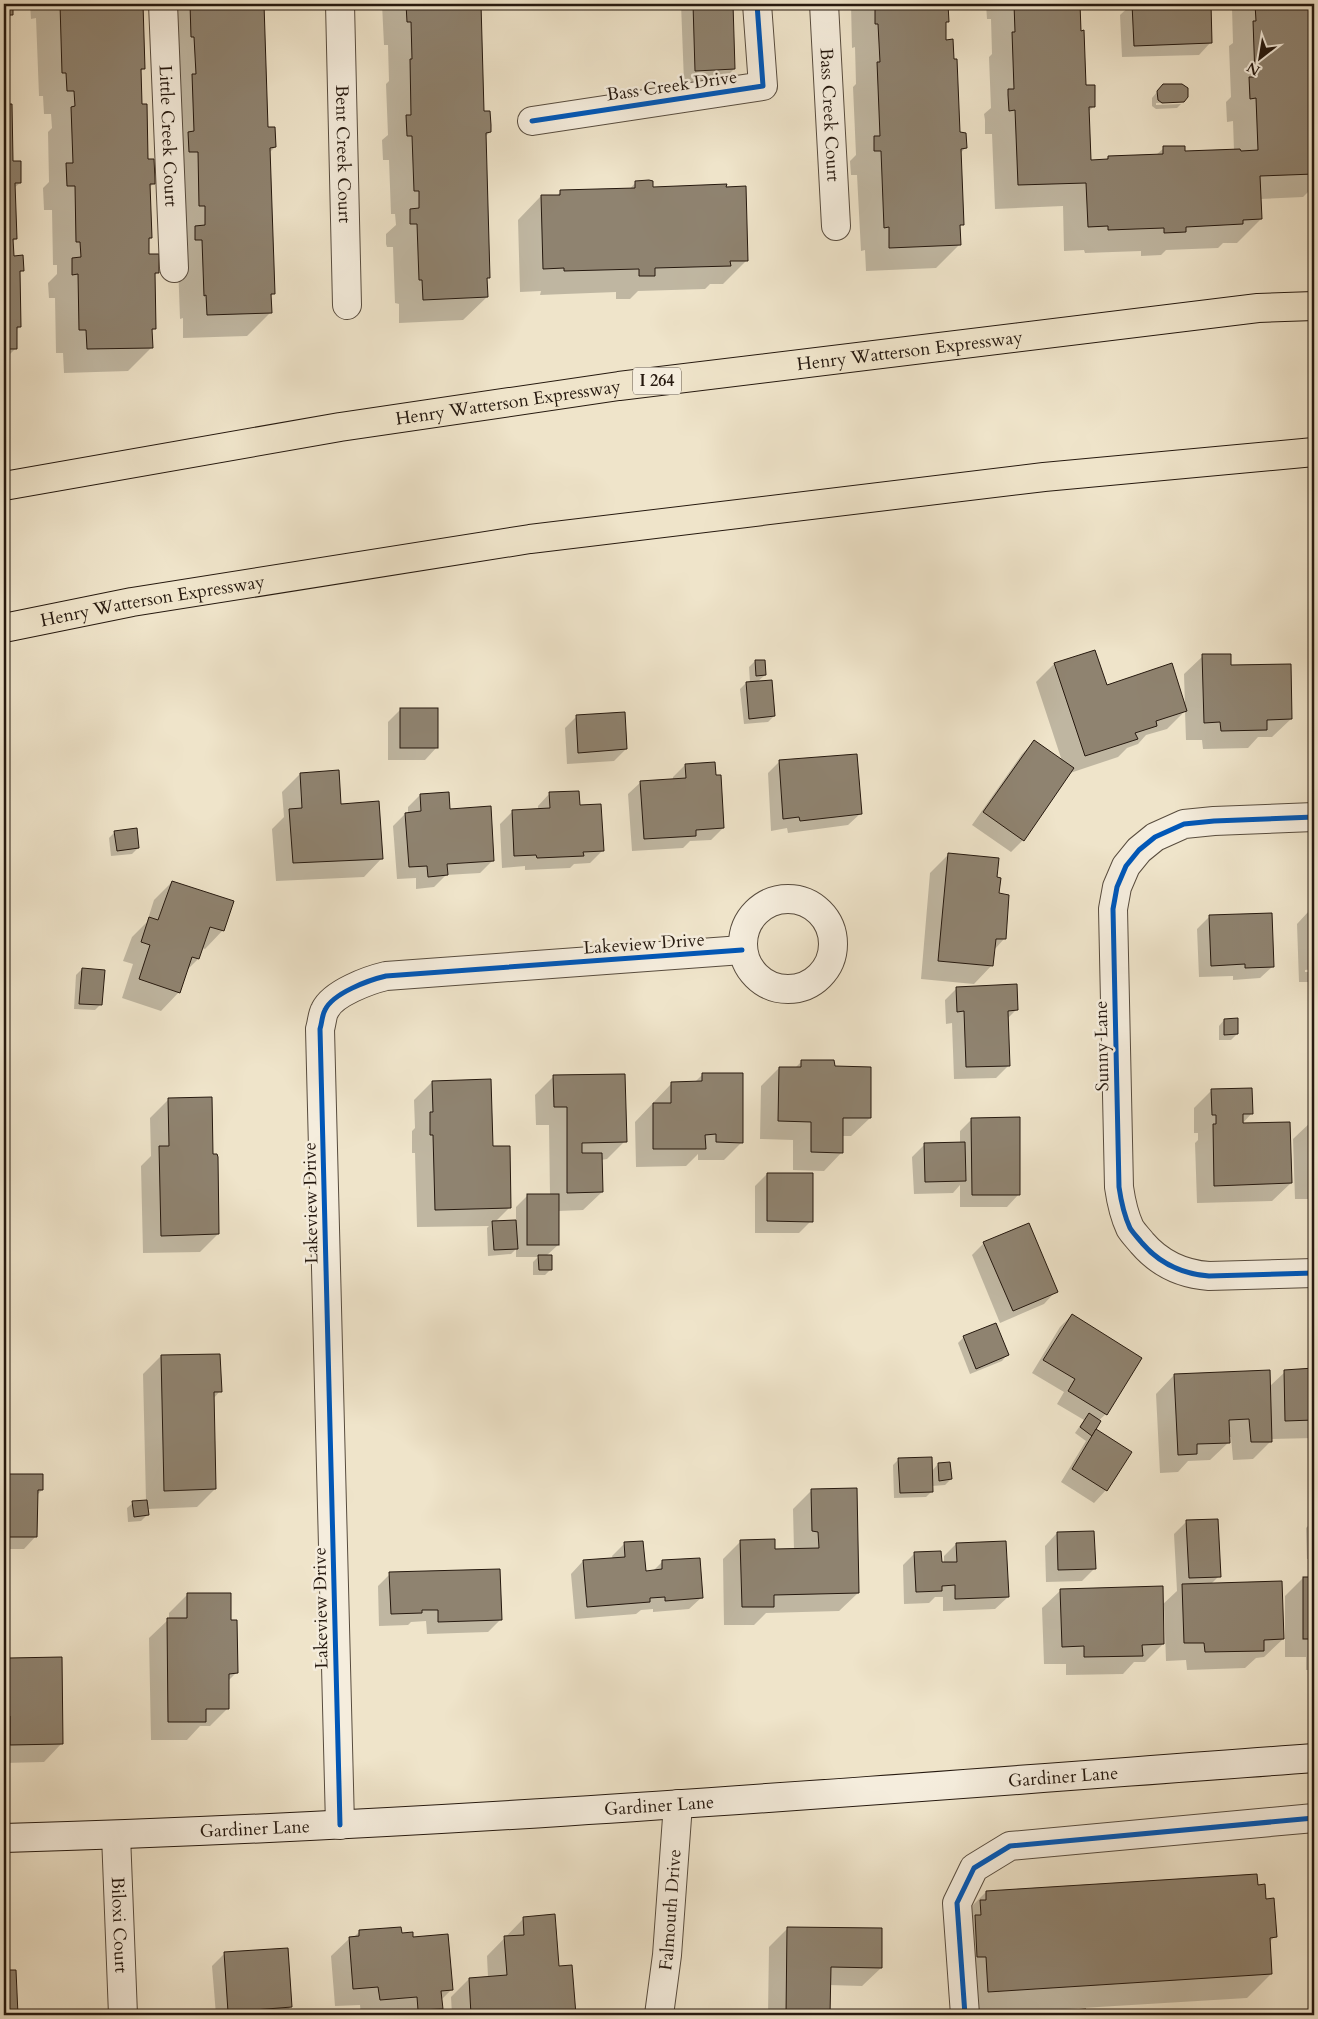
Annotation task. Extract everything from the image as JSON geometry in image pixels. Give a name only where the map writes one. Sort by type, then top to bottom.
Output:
[{"type":"highway","name":"Henry Watterson Expressway","points":[[4,486],[340,427],[619,386],[1248,309],[1314,306]]},
{"type":"highway","name":"Henry Watterson Expressway","points":[[4,628],[132,602],[530,539],[1044,477],[1314,452]]},
{"type":"street","name":"Little Creek Court","points":[[163,4],[174,268]]},
{"type":"street","name":"Bent Creek Court","points":[[340,4],[347,305]]},
{"type":"street","name":"Bass Creek Drive","points":[[532,121],[763,86],[757,4]]},
{"type":"street","name":"Bass Creek Court","points":[[824,4],[836,226]]},
{"type":"street","name":"Sunny Lane","points":[[1314,817],[1184,824],[1155,837],[1139,850],[1126,866],[1117,886],[1113,908],[1119,1187],[1123,1209],[1131,1229],[1153,1256],[1172,1268],[1193,1275],[1314,1273]]},
{"type":"street","name":"Lakeview Drive","points":[[340,1824],[320,1029],[325,1009],[336,998],[367,981],[386,976],[742,950]]},
{"type":"street","name":"Gardiner Lane","points":[[4,1838],[116,1835],[340,1824],[678,1804],[1314,1758]]},
{"type":"street","name":"Falmouth Drive","points":[[659,2015],[667,1955],[678,1804]]},
{"type":"street","points":[[965,2015],[957,1903],[974,1868],[1010,1846],[1314,1818]]},
{"type":"street","name":"Biloxi Court","points":[[116,1835],[122,2015]]},
{"type":"building","points":[[4,4],[13,4],[13,15],[8,15],[8,104],[12,104],[13,161],[21,161],[21,183],[15,183],[17,239],[13,239],[14,256],[23,255],[24,271],[20,271],[21,327],[17,327],[17,349],[4,349]]},
{"type":"building","points":[[60,4],[143,4],[145,69],[141,69],[142,104],[147,104],[148,159],[154,159],[155,179],[155,184],[150,184],[152,238],[149,238],[149,254],[159,254],[159,273],[155,273],[156,329],[152,329],[153,348],[87,349],[86,330],[79,330],[78,274],[72,275],[72,258],[81,257],[80,242],[76,242],[75,186],[67,186],[66,163],[73,163],[71,107],[75,106],[74,91],[67,91],[66,73],[62,73]]},
{"type":"building","points":[[190,4],[264,4],[268,127],[275,127],[276,147],[270,148],[275,294],[271,294],[272,313],[207,315],[206,295],[204,296],[202,240],[195,240],[195,226],[205,225],[205,206],[199,206],[198,152],[189,152],[188,132],[194,131],[192,74],[196,74],[194,37],[191,37]]},
{"type":"building","points":[[406,4],[481,4],[484,111],[490,111],[491,125],[491,132],[486,133],[490,278],[487,278],[488,297],[423,300],[422,280],[419,280],[417,224],[410,224],[410,209],[419,208],[419,191],[414,191],[412,136],[407,136],[406,115],[411,115],[410,59],[412,59],[411,22],[407,22]]},
{"type":"building","points":[[693,4],[733,4],[735,69],[695,71]]},
{"type":"building","points":[[875,4],[948,4],[949,22],[946,22],[946,40],[953,39],[954,59],[957,59],[960,132],[966,133],[967,148],[961,149],[964,225],[960,225],[961,245],[889,248],[889,227],[884,228],[881,151],[874,151],[874,136],[880,136],[877,62],[880,62],[878,24],[875,24]]},
{"type":"building","points":[[1014,4],[1080,4],[1081,31],[1084,30],[1086,85],[1095,85],[1095,107],[1089,107],[1091,160],[1108,159],[1108,156],[1163,154],[1163,146],[1185,146],[1185,151],[1258,150],[1256,98],[1250,99],[1249,77],[1255,77],[1253,21],[1256,21],[1255,4],[1314,4],[1314,174],[1260,176],[1262,219],[1243,220],[1243,224],[1186,227],[1186,232],[1164,233],[1164,228],[1108,230],[1108,226],[1088,227],[1086,183],[1018,185],[1015,110],[1009,111],[1008,95],[1008,89],[1014,89],[1012,32],[1015,32]]},
{"type":"building","points":[[1132,4],[1211,4],[1212,43],[1134,46]]},
{"type":"building","points":[[1163,84],[1182,84],[1188,88],[1188,97],[1184,102],[1162,103],[1158,100],[1157,91]]},
{"type":"building","points":[[635,181],[653,181],[653,187],[727,184],[726,187],[746,186],[748,261],[730,261],[731,266],[655,268],[655,276],[639,276],[639,269],[564,271],[564,268],[543,269],[541,195],[560,195],[560,190],[635,188]]},
{"type":"building","points":[[1095,650],[1107,685],[1172,663],[1187,711],[1156,721],[1157,726],[1135,733],[1138,739],[1085,756],[1054,663]]},
{"type":"building","points":[[1202,654],[1231,654],[1231,665],[1291,664],[1292,719],[1267,720],[1267,730],[1221,731],[1220,722],[1204,723]]},
{"type":"building","points":[[755,660],[765,660],[766,675],[756,676]]},
{"type":"building","points":[[772,680],[775,716],[749,719],[746,682]]},
{"type":"building","points":[[400,708],[438,708],[438,748],[400,748]]},
{"type":"building","points":[[625,712],[627,749],[578,753],[576,715]]},
{"type":"building","points":[[1034,740],[1074,768],[1024,841],[983,812]]},
{"type":"building","points":[[857,754],[862,814],[800,821],[799,817],[783,819],[779,760]]},
{"type":"building","points":[[715,762],[716,775],[721,775],[724,828],[696,830],[696,836],[644,839],[640,781],[686,778],[685,764]]},
{"type":"building","points":[[339,770],[341,804],[379,801],[383,859],[293,863],[289,809],[302,808],[300,773]]},
{"type":"building","points":[[579,791],[580,805],[601,804],[604,851],[583,852],[584,856],[537,858],[536,855],[514,856],[512,810],[550,808],[549,792]]},
{"type":"building","points":[[449,792],[450,809],[491,806],[494,861],[447,864],[448,875],[428,877],[427,866],[409,867],[405,813],[421,811],[420,794]]},
{"type":"building","points":[[137,828],[139,848],[117,851],[114,831]]},
{"type":"building","points":[[948,853],[999,858],[997,877],[1001,878],[999,893],[1009,895],[1006,939],[996,939],[993,966],[938,961]]},
{"type":"building","points":[[172,881],[234,901],[224,931],[210,927],[199,959],[192,957],[180,993],[139,979],[150,945],[141,942],[149,917],[158,920]]},
{"type":"building","points":[[1309,910],[1314,910],[1314,971],[1311,971]]},
{"type":"building","points":[[1272,913],[1274,967],[1245,968],[1245,964],[1211,966],[1209,915]]},
{"type":"building","points":[[82,968],[105,970],[102,1005],[79,1004]]},
{"type":"building","points":[[1017,984],[1018,1010],[1008,1011],[1010,1066],[966,1067],[964,1011],[957,1012],[956,987]]},
{"type":"building","points":[[1238,1018],[1238,1034],[1224,1035],[1224,1019]]},
{"type":"building","points":[[801,1060],[834,1060],[835,1066],[871,1067],[871,1118],[843,1118],[843,1153],[811,1152],[811,1122],[778,1121],[779,1067],[801,1067]]},
{"type":"building","points":[[702,1073],[743,1073],[743,1143],[716,1142],[716,1134],[705,1135],[706,1149],[653,1149],[653,1103],[671,1103],[671,1082],[702,1081]]},
{"type":"building","points":[[625,1074],[627,1142],[582,1143],[582,1153],[602,1153],[603,1192],[567,1193],[567,1107],[554,1107],[553,1075]]},
{"type":"building","points":[[491,1079],[493,1146],[510,1146],[511,1208],[435,1210],[433,1135],[430,1135],[430,1112],[433,1112],[432,1081]]},
{"type":"building","points":[[1252,1088],[1253,1114],[1243,1114],[1243,1123],[1290,1122],[1292,1183],[1214,1186],[1213,1124],[1216,1124],[1216,1115],[1212,1115],[1211,1089]]},
{"type":"building","points":[[212,1097],[213,1154],[217,1154],[218,1157],[219,1234],[161,1236],[159,1146],[169,1146],[168,1098]]},
{"type":"building","points":[[1020,1117],[1020,1195],[972,1195],[971,1118]]},
{"type":"building","points":[[1311,1119],[1314,1119],[1314,1182],[1313,1182]]},
{"type":"building","points":[[965,1142],[966,1181],[925,1182],[924,1143]]},
{"type":"building","points":[[767,1173],[813,1173],[813,1222],[767,1221]]},
{"type":"building","points":[[527,1194],[559,1194],[559,1245],[527,1245]]},
{"type":"building","points":[[516,1220],[518,1249],[494,1250],[492,1221]]},
{"type":"building","points":[[1029,1223],[1058,1292],[1013,1311],[983,1242]]},
{"type":"building","points":[[538,1255],[552,1255],[552,1270],[539,1270]]},
{"type":"building","points":[[1072,1314],[1142,1358],[1107,1415],[1068,1391],[1075,1379],[1043,1360]]},
{"type":"building","points":[[996,1323],[1009,1355],[976,1369],[963,1336]]},
{"type":"building","points":[[220,1354],[222,1392],[214,1392],[216,1489],[164,1491],[161,1355]]},
{"type":"building","points":[[1314,1368],[1314,1420],[1285,1421],[1284,1370]]},
{"type":"building","points":[[1270,1370],[1272,1442],[1251,1442],[1249,1419],[1229,1420],[1230,1443],[1197,1444],[1197,1454],[1178,1455],[1174,1374]]},
{"type":"building","points":[[1089,1413],[1101,1421],[1092,1436],[1080,1427]]},
{"type":"building","points":[[1096,1429],[1132,1452],[1107,1491],[1072,1469]]},
{"type":"building","points":[[932,1457],[933,1492],[900,1493],[898,1458]]},
{"type":"building","points":[[950,1462],[952,1479],[939,1481],[938,1463]]},
{"type":"building","points":[[7,1474],[43,1474],[43,1490],[38,1490],[37,1537],[6,1537]]},
{"type":"building","points":[[857,1488],[859,1593],[774,1595],[774,1607],[742,1607],[740,1540],[775,1539],[775,1549],[819,1548],[818,1532],[812,1531],[811,1489]]},
{"type":"building","points":[[147,1500],[149,1515],[134,1517],[132,1501]]},
{"type":"building","points":[[1218,1519],[1221,1577],[1189,1578],[1186,1520]]},
{"type":"building","points":[[1094,1531],[1096,1569],[1058,1570],[1057,1532]]},
{"type":"building","points":[[643,1541],[646,1571],[662,1569],[662,1560],[700,1558],[703,1598],[665,1601],[665,1597],[650,1598],[650,1602],[587,1607],[583,1560],[625,1557],[624,1542]]},
{"type":"building","points":[[1006,1541],[1009,1597],[955,1599],[955,1585],[942,1586],[942,1591],[916,1592],[914,1552],[941,1551],[942,1562],[957,1562],[956,1543]]},
{"type":"building","points":[[500,1569],[502,1620],[438,1622],[438,1610],[422,1610],[422,1613],[391,1614],[389,1572]]},
{"type":"building","points":[[1303,1577],[1314,1577],[1314,1639],[1303,1639]]},
{"type":"building","points":[[1282,1581],[1284,1639],[1264,1640],[1264,1651],[1205,1652],[1204,1643],[1184,1643],[1182,1584]]},
{"type":"building","points":[[1163,1586],[1164,1644],[1142,1645],[1143,1656],[1084,1657],[1084,1646],[1062,1647],[1060,1589]]},
{"type":"building","points":[[187,1593],[231,1593],[231,1620],[237,1620],[238,1673],[229,1674],[229,1709],[206,1709],[206,1722],[168,1722],[167,1618],[187,1618]]},
{"type":"building","points":[[62,1657],[63,1744],[10,1745],[10,1716],[4,1716],[4,1681],[9,1681],[9,1658]]},
{"type":"building","points":[[1257,1874],[1258,1885],[1265,1884],[1266,1899],[1274,1898],[1277,1937],[1270,1938],[1272,1974],[988,1992],[986,1957],[977,1957],[975,1915],[981,1915],[980,1900],[986,1900],[986,1891]]},
{"type":"building","points":[[555,1914],[559,1966],[572,1965],[576,2015],[471,2015],[469,1978],[507,1975],[504,1936],[524,1935],[523,1917]]},
{"type":"building","points":[[401,1927],[402,1933],[413,1932],[413,1937],[448,1934],[453,1990],[441,1991],[443,2009],[418,2010],[417,1997],[380,2000],[378,1987],[353,1989],[349,1937],[359,1936],[359,1930]]},
{"type":"building","points":[[787,1927],[882,1928],[882,1968],[831,1967],[830,2015],[786,2015]]},
{"type":"building","points":[[288,1948],[292,2007],[228,2012],[224,1952]]},
{"type":"building","points":[[4,1970],[16,1970],[18,2015],[4,2015]]},
{"type":"building","points":[[1086,2009],[1087,2015],[1044,2015],[1044,2012]]},
{"type":"cycle path","points":[[532,121],[763,86],[757,4]]},
{"type":"cycle path","points":[[1314,817],[1184,824],[1155,837],[1139,850],[1126,866],[1117,887],[1113,909],[1119,1187],[1123,1208],[1130,1228],[1156,1257],[1172,1267],[1190,1273],[1209,1276],[1314,1273]]},
{"type":"cycle path","points":[[340,1825],[320,1029],[324,1012],[329,1004],[343,993],[361,984],[386,976],[742,950]]},
{"type":"cycle path","points":[[965,2015],[957,1903],[974,1868],[1010,1846],[1314,1818]]}]
